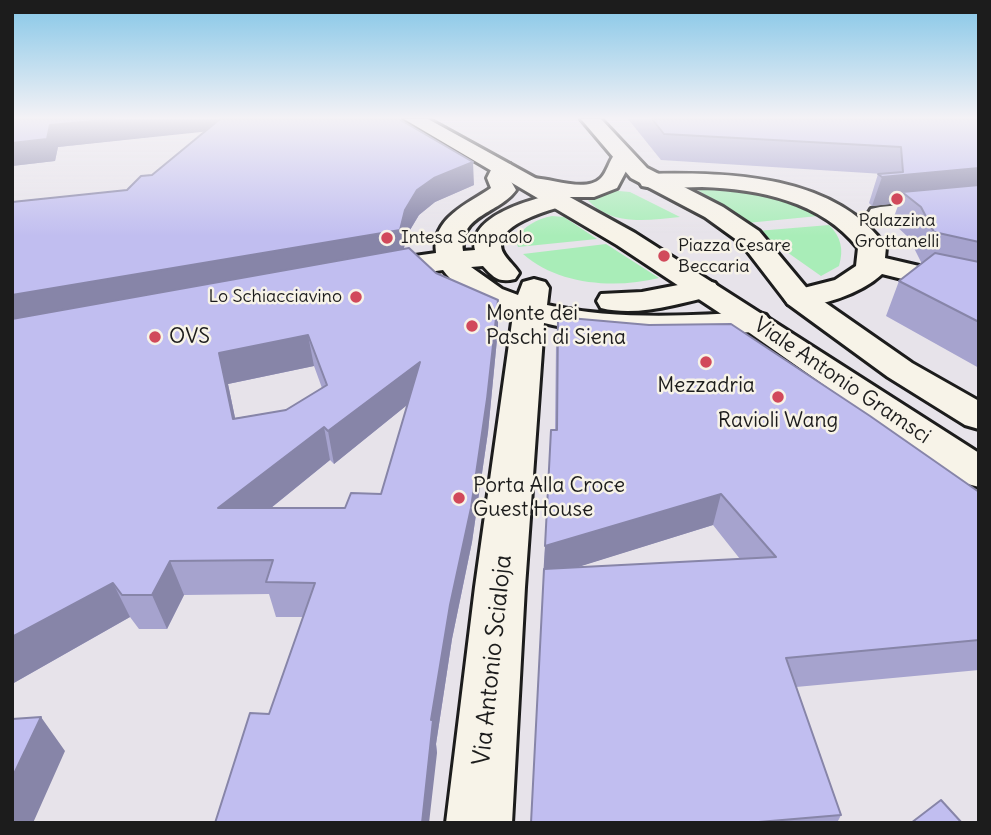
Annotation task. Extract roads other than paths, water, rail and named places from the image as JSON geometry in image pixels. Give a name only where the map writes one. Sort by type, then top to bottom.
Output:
[{"type":"street","points":[[482,158],[558,200],[704,289]]},
{"type":"street","points":[[527,182],[562,190],[600,188],[609,184],[622,158],[650,181],[715,212],[738,228],[758,244],[799,298],[828,293],[856,283],[870,270],[872,247],[856,227],[835,213],[804,199],[739,184],[695,180],[650,181]]},
{"type":"street","points":[[502,169],[498,178],[504,190],[467,212],[456,224],[447,246],[451,260],[463,276],[485,292],[504,302],[573,298],[622,302],[656,299],[704,289]]},
{"type":"street","points":[[558,200],[520,211],[501,222],[490,235],[489,257],[532,299],[560,317],[616,324],[755,322]]},
{"type":"street","points":[[880,215],[979,204]]},
{"type":"street","points":[[347,276],[412,264],[489,257]]},
{"type":"street","points":[[872,263],[979,289]]},
{"type":"street","name":"Viale Antonio Gramsci","points":[[704,289],[979,472]]},
{"type":"street","name":"Viale Antonio Gramsci","points":[[799,298],[900,370],[979,417]]},
{"type":"street","name":"Via Antonio Scialoja","points":[[479,823],[500,587],[532,299]]},
{"type":"place","name":"Palazzina Grottanelli","points":[[897,199]]},
{"type":"place","name":"Intesa Sanpaolo","points":[[387,238]]},
{"type":"place","name":"Piazza Cesare Beccaria","points":[[664,256]]},
{"type":"place","name":"Lo Schiacciavino","points":[[356,297]]},
{"type":"place","name":"Monte dei Paschi di Siena","points":[[472,326]]},
{"type":"place","name":"OVS","points":[[155,337]]},
{"type":"place","name":"Mezzadria","points":[[706,362]]},
{"type":"place","name":"Ravioli Wang","points":[[778,397]]},
{"type":"place","name":"Porta Alla Croce Guest House","points":[[459,498]]}]
